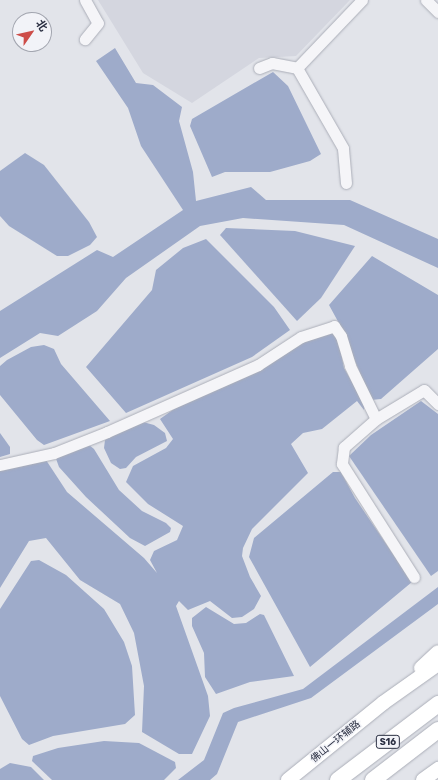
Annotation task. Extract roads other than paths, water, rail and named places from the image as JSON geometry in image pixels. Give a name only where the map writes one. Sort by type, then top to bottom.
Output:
[{"type":"highway","name":"S16","points":[[338,780],[438,704]]},
{"type":"highway","name":"S16","points":[[373,780],[438,730]]},
{"type":"highway","points":[[325,780],[389,741]]},
{"type":"main road","name":"佛山一环辅路","points":[[383,703],[438,652]]},
{"type":"main road","name":"佛山一环辅路","points":[[288,780],[383,703],[438,664]]},
{"type":"main road","points":[[423,780],[438,769]]},
{"type":"main road","points":[[434,780],[438,777]]},
{"type":"street","points":[[85,0],[98,23],[85,40]]},
{"type":"street","points":[[297,68],[362,0]]},
{"type":"street","points":[[426,0],[438,12]]},
{"type":"street","points":[[259,68],[272,63],[297,68],[343,148],[346,183]]},
{"type":"street","points":[[0,465],[54,454],[100,435],[258,365],[301,337],[334,326],[341,336],[350,366],[376,419]]},
{"type":"street","points":[[414,577],[342,464],[344,447],[376,419],[424,390],[438,404]]},
{"type":"water","points":[[115,48],[136,83],[153,85],[182,107],[179,121],[193,172],[196,201],[251,187],[266,200],[350,200],[438,239],[438,268],[344,225],[243,218],[200,226],[126,278],[97,311],[58,336],[40,333],[0,358],[0,311],[97,250],[113,257],[183,210],[141,146],[128,108],[96,61]]},
{"type":"water","points":[[273,72],[288,86],[321,154],[310,161],[270,172],[225,172],[212,177],[190,126],[192,119]]},
{"type":"water","points":[[25,153],[44,165],[89,222],[97,237],[90,245],[68,256],[57,256],[9,226],[0,216],[0,171]]},
{"type":"water","points":[[226,228],[295,231],[355,246],[321,298],[297,321],[220,235]]},
{"type":"water","points":[[206,239],[274,307],[290,330],[252,357],[126,413],[86,367],[152,290],[156,270],[183,248]]},
{"type":"water","points":[[372,256],[438,295],[438,349],[381,399],[371,400],[341,327],[329,305]]},
{"type":"water","points":[[330,330],[338,337],[344,368],[364,403],[364,410],[357,401],[322,429],[303,433],[291,444],[308,473],[252,529],[243,548],[242,556],[250,577],[261,596],[254,609],[242,617],[232,618],[210,601],[188,610],[179,601],[176,606],[208,696],[210,716],[192,754],[179,754],[142,732],[144,686],[134,633],[120,604],[80,580],[46,538],[29,541],[0,588],[0,467],[46,460],[67,492],[144,558],[157,573],[150,560],[154,551],[177,540],[183,526],[148,504],[126,482],[133,466],[166,448],[173,439],[160,419],[174,409],[264,364],[308,336]]},
{"type":"water","points":[[44,345],[54,349],[61,364],[110,421],[44,445],[37,440],[0,395],[0,366],[7,360],[31,347]]},
{"type":"water","points":[[421,401],[438,414],[438,571],[431,576],[349,456],[371,435]]},
{"type":"water","points":[[143,422],[154,425],[165,433],[167,441],[136,457],[126,468],[120,469],[111,463],[104,448],[105,440],[125,428]]},
{"type":"water","points":[[0,433],[10,447],[10,454],[0,457]]},
{"type":"water","points":[[89,445],[94,449],[119,490],[142,511],[166,523],[171,528],[170,532],[145,546],[130,538],[86,497],[59,467],[55,456]]},
{"type":"water","points":[[333,472],[341,472],[355,498],[412,582],[310,667],[249,557],[254,538]]},
{"type":"water","points":[[39,560],[66,575],[104,609],[124,642],[132,666],[135,715],[125,724],[53,736],[29,745],[22,739],[0,696],[0,609],[31,561]]},
{"type":"water","points":[[438,587],[438,604],[311,698],[238,722],[217,774],[210,780],[178,780],[204,760],[223,713],[234,708],[303,689]]},
{"type":"water","points":[[206,607],[234,624],[246,623],[260,614],[264,615],[294,676],[250,682],[216,694],[205,677],[204,653],[192,626],[192,618]]},
{"type":"water","points":[[104,741],[139,743],[175,762],[176,768],[164,780],[52,780],[32,761],[33,756],[58,748]]},
{"type":"water","points":[[10,763],[31,767],[44,780],[0,780],[0,769]]}]
